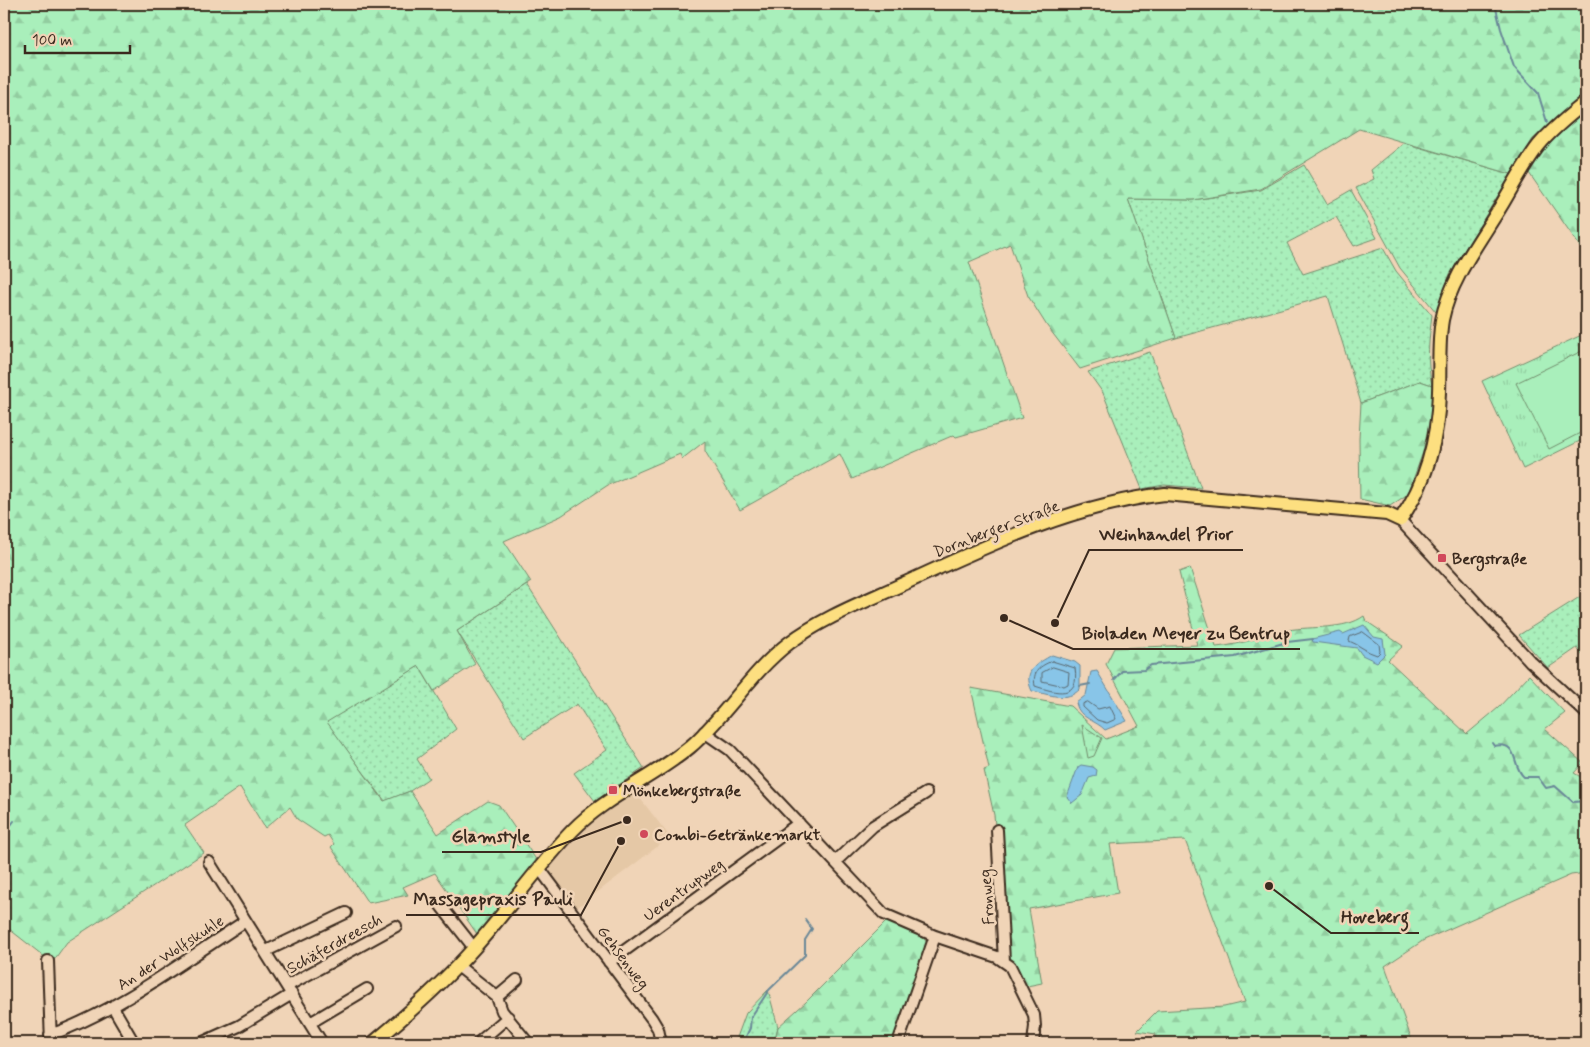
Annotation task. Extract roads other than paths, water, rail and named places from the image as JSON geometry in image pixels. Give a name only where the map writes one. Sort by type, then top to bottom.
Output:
[{"type":"main road","points":[[1400,520],[1420,488],[1433,446],[1439,395],[1440,335],[1451,293],[1531,156],[1555,128],[1586,102]]},
{"type":"main road","name":"Dornberger Straße","points":[[373,1043],[424,999],[458,966],[539,868],[589,815],[654,774],[692,746],[772,657],[813,627],[937,568],[1004,540],[1058,520],[1142,497],[1165,494],[1387,514],[1400,520]]},
{"type":"street","points":[[1400,520],[1530,661],[1586,713]]},
{"type":"street","points":[[704,732],[730,750],[884,914],[935,936],[1004,961],[1010,966],[1034,1015],[1033,1043]]},
{"type":"street","points":[[836,861],[873,826],[926,793]]},
{"type":"street","name":"Uerentrupweg","points":[[609,962],[799,823]]},
{"type":"street","name":"Fronweg","points":[[998,830],[1004,961]]},
{"type":"street","name":"Schäferdreesch","points":[[208,862],[244,922],[266,951],[322,1043]]},
{"type":"street","name":"Gehsenweg","points":[[539,868],[652,1019],[658,1029],[661,1043]]},
{"type":"street","points":[[442,906],[474,948]]},
{"type":"street","name":"Schäferdreesch","points":[[266,951],[346,913]]},
{"type":"street","name":"An der Wolfskuhle","points":[[48,961],[51,1039],[112,1007],[244,922]]},
{"type":"street","name":"Schäferdreesch","points":[[289,990],[396,926]]},
{"type":"street","points":[[898,1043],[935,936]]},
{"type":"street","points":[[458,966],[497,997],[502,1011],[528,1043]]},
{"type":"street","points":[[497,997],[517,980]]},
{"type":"street","points":[[310,1023],[367,989]]},
{"type":"street","points":[[201,1043],[239,1026],[289,990]]},
{"type":"street","name":"An der Wolfskuhle","points":[[112,1007],[134,1043]]},
{"type":"street","points":[[478,1043],[508,1017]]},
{"type":"water","points":[[1364,625],[1374,637],[1383,639],[1385,654],[1377,662],[1362,655],[1357,648],[1313,642],[1312,639],[1340,632],[1343,634]]},
{"type":"water","points":[[1052,655],[1075,662],[1080,666],[1080,689],[1075,693],[1064,697],[1032,691],[1029,684],[1030,673],[1036,665]]},
{"type":"water","points":[[1097,671],[1127,721],[1105,730],[1084,716],[1076,703],[1086,695],[1091,672]]},
{"type":"water","points":[[1081,765],[1093,767],[1097,770],[1096,776],[1089,778],[1082,795],[1072,803],[1067,797],[1078,767]]},
{"type":"waterway","points":[[1495,4],[1514,67],[1538,93],[1547,122]]},
{"type":"waterway","points":[[1114,680],[1122,671],[1144,670],[1151,665],[1235,657],[1287,642],[1313,639]]},
{"type":"waterway","points":[[1080,686],[1090,684]]},
{"type":"waterway","points":[[1492,743],[1494,746],[1502,745],[1508,747],[1524,777],[1538,777],[1546,788],[1555,786],[1573,802],[1586,801]]},
{"type":"waterway","points":[[4,834],[14,821]]},
{"type":"waterway","points":[[743,1043],[750,1028],[751,1017],[769,990],[805,955],[805,940],[812,929],[805,919]]},
{"type":"place","name":"Bergstraße","points":[[1442,558]]},
{"type":"place","name":"Bioladen Meyer zu Bentrup","points":[[1004,618]]},
{"type":"place","name":"Weinhandel Prior","points":[[1055,623]]},
{"type":"place","name":"Mönkebergstraße","points":[[613,790]]},
{"type":"place","name":"Glamstyle","points":[[627,820]]},
{"type":"place","name":"Combi-Getränkemarkt","points":[[644,834]]},
{"type":"place","name":"Massagepraxis Pauli","points":[[621,841]]},
{"type":"place","name":"Hoveberg","points":[[1269,886]]}]
